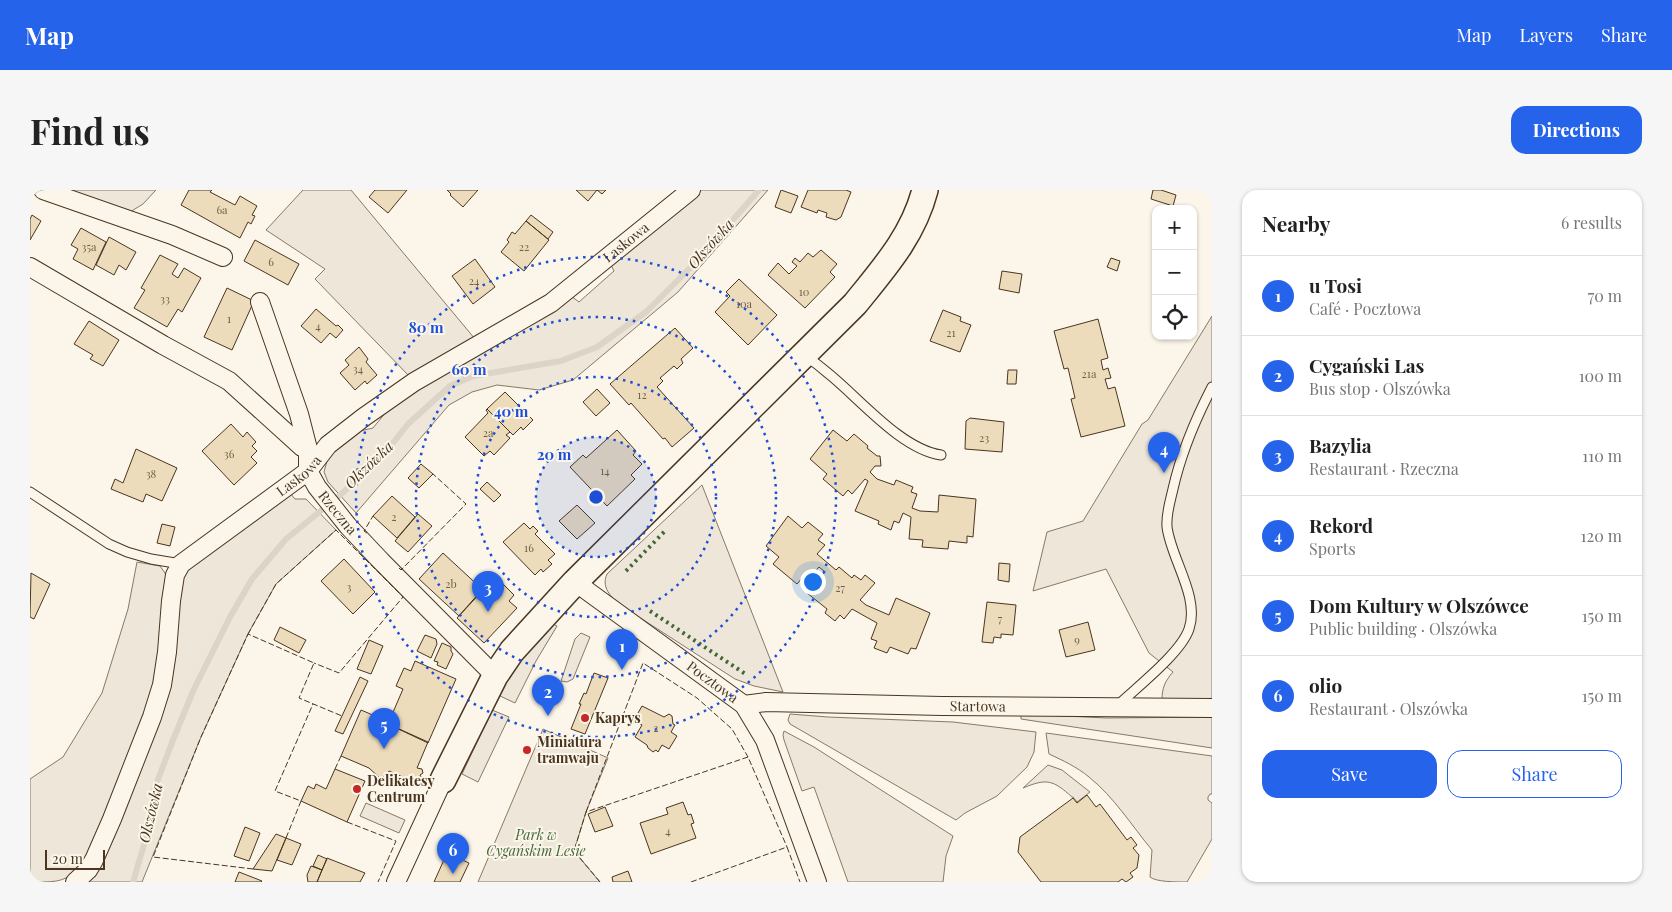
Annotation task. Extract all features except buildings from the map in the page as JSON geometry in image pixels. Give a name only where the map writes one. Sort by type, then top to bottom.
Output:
[{"type":"street","points":[[43,190],[172,234],[223,257]]},
{"type":"street","name":"Laskowa","points":[[181,564],[308,471],[328,445],[364,417],[414,382],[551,303],[690,190]]},
{"type":"street","points":[[396,882],[442,780],[495,676],[512,651],[575,582],[855,304],[888,263],[911,229],[919,212],[925,190]]},
{"type":"street","points":[[30,267],[163,345],[229,381],[302,447],[308,450]]},
{"type":"street","name":"Rzeczna","points":[[260,302],[299,414],[308,450],[308,471],[317,487],[348,526],[495,676]]},
{"type":"street","points":[[75,882],[88,870],[94,860],[152,717],[162,685],[173,592],[176,575],[181,564]]},
{"type":"street","name":"Pocztowa","points":[[575,582],[744,705],[765,740],[817,882]]},
{"type":"street","name":"Startowa","points":[[744,705],[766,702],[942,706],[1212,708]]},
{"type":"lane","points":[[804,355],[829,373],[892,430],[928,453],[941,455]]},
{"type":"lane","points":[[1114,708],[1162,664],[1182,642],[1190,628],[1192,607],[1170,541],[1167,517],[1179,461],[1212,387]]},
{"type":"lane","points":[[30,492],[109,544],[150,559],[181,564]]},
{"type":"green space","points":[[59,190],[156,190],[143,204],[130,212]]},
{"type":"green space","points":[[303,190],[351,190],[475,339],[411,378],[315,279],[325,269],[266,230]]},
{"type":"green space","points":[[699,190],[768,190],[678,292],[573,380],[539,390],[497,385],[472,392],[449,405],[356,513],[328,482],[324,472],[327,461],[325,458],[360,431],[373,428],[395,401],[571,296],[579,302],[614,271],[609,261]]},
{"type":"green space","points":[[1212,316],[1212,699],[1162,700],[1164,685],[1173,672],[1149,653],[1106,569],[1033,591],[1047,532],[1083,521],[1142,424],[1148,420]]},
{"type":"green space","points":[[702,485],[783,692],[754,686],[735,679],[625,608],[609,594],[605,585],[607,574]]},
{"type":"green space","points":[[290,493],[295,499],[306,499],[336,530],[276,584],[248,634],[201,737],[142,882],[87,882],[118,819],[186,569]]},
{"type":"green space","points":[[137,562],[160,566],[169,584],[158,684],[88,859],[63,879],[50,882],[30,882],[30,779],[63,757],[102,693],[128,609]]},
{"type":"green space","points":[[553,624],[557,626],[536,661],[515,703],[498,695],[510,675]]},
{"type":"green space","points":[[581,633],[590,637],[573,679],[567,682],[561,681],[575,639]]},
{"type":"green space","points":[[492,710],[509,717],[478,782],[462,774]]},
{"type":"green space","points":[[790,714],[953,722],[1036,732],[1034,752],[1027,767],[997,796],[956,820],[790,724],[788,720]]},
{"type":"green space","points":[[1021,714],[1107,718],[1212,717],[1212,748],[1021,719]]},
{"type":"green space","name":"Park w Cygańskim Lesie","points":[[543,729],[608,758],[586,812],[574,851],[600,882],[478,882]]},
{"type":"green space","points":[[784,731],[814,747],[953,836],[946,856],[943,882],[848,882],[814,787],[802,791],[784,740]]},
{"type":"green space","points":[[1046,733],[1212,756],[1212,794],[1208,797],[1208,800],[1212,803],[1212,839],[1187,882],[1161,881],[1150,877],[1152,850],[1115,803],[1098,785],[1080,770],[1049,754]]},
{"type":"green space","points":[[1048,765],[1062,770],[1090,792],[1077,802],[1060,787],[1049,782],[1023,788]]},
{"type":"green space","points":[[366,803],[405,820],[399,833],[360,816]]},
{"type":"waterway","name":"Olszówka","points":[[133,882],[149,828],[154,790],[194,689],[230,617],[252,579],[286,539],[339,496],[382,457],[408,424],[450,386],[473,376],[561,361],[597,347],[646,312],[696,262],[759,190]]},
{"type":"hedge","points":[[626,571],[665,531]]},
{"type":"hedge","points":[[650,611],[747,675]]},
{"type":"fence","points":[[399,568],[401,570],[466,504],[433,474]]},
{"type":"fence","points":[[367,533],[364,531],[373,516]]},
{"type":"fence","points":[[248,634],[276,584],[336,530],[403,597],[339,673],[314,663]]},
{"type":"fence","points":[[253,869],[153,857],[201,737],[248,634],[314,663],[299,698],[342,716]]},
{"type":"fence","points":[[586,812],[643,663],[697,698],[732,729],[748,757]]},
{"type":"fence","points":[[286,838],[301,801],[275,791],[313,704]]},
{"type":"fence","points":[[335,769],[341,756]]},
{"type":"fence","points":[[600,882],[574,851],[586,812],[748,757],[787,847]]},
{"type":"fence","points":[[347,822],[396,841],[378,882]]},
{"type":"fence","points":[[691,882],[787,847],[800,882]]},
{"type":"place","name":"Rekord","points":[[1164,473]]},
{"type":"place","name":"Bazylia","points":[[488,612]]},
{"type":"place","name":"u Tosi","points":[[622,670]]},
{"type":"place","name":"Cygański Las","points":[[548,716]]},
{"type":"place","name":"Kaprys","points":[[585,718]]},
{"type":"place","name":"Dom Kultury w Olszówce","points":[[384,749]]},
{"type":"place","name":"Miniatura tramwaju","points":[[527,750]]},
{"type":"place","name":"Delikatesy Centrum","points":[[357,789]]},
{"type":"place","name":"olio","points":[[453,874]]}]
